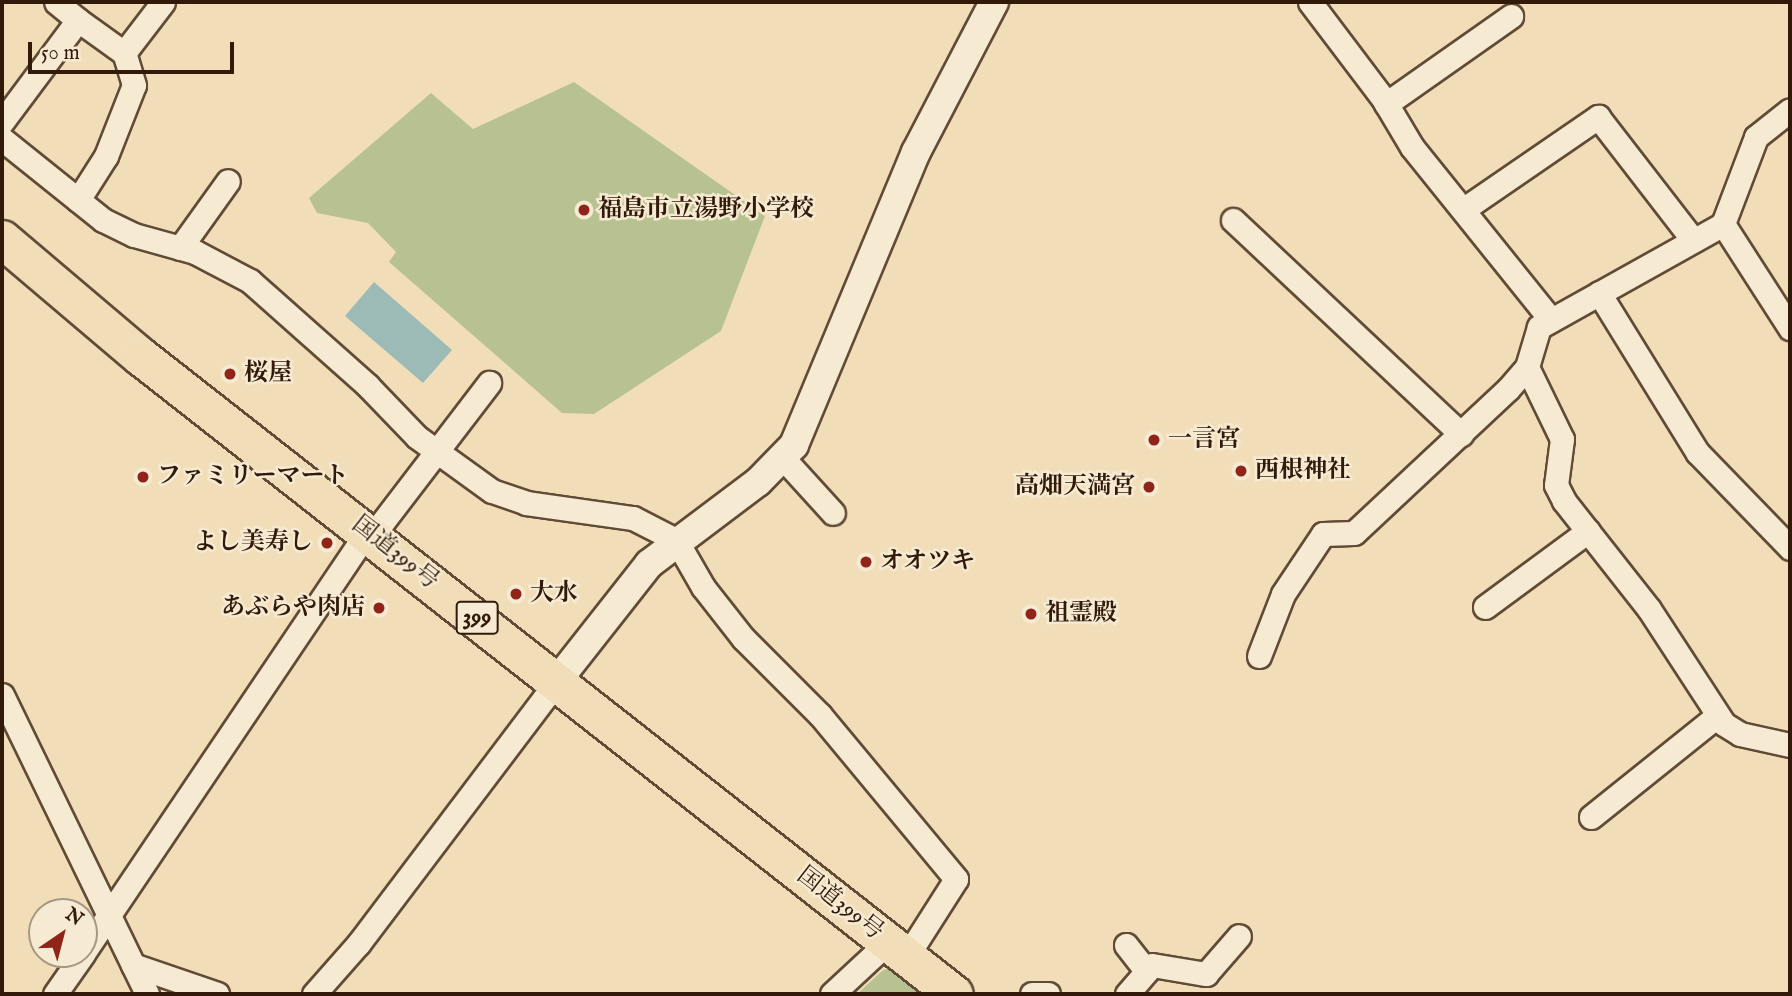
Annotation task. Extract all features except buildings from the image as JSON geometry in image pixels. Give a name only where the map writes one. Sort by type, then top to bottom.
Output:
[{"type":"highway","name":"国道399号","points":[[2,239],[140,356],[954,994]]},
{"type":"street","points":[[56,2],[124,54],[134,85],[106,156],[78,200]]},
{"type":"street","points":[[124,54],[163,2]]},
{"type":"street","points":[[314,994],[359,943],[649,564],[676,540],[758,482],[783,458],[814,400],[916,152],[995,2]]},
{"type":"street","points":[[1310,2],[1386,104],[1412,147],[1551,320]]},
{"type":"street","points":[[1386,104],[1511,16]]},
{"type":"street","points":[[2,122],[78,20]]},
{"type":"street","points":[[1259,656],[1283,594],[1323,534],[1354,533],[1461,434],[1527,367],[1539,327],[1723,224],[1756,137],[1790,110]]},
{"type":"street","points":[[1464,209],[1598,117],[1693,240]]},
{"type":"street","points":[[2,139],[78,200],[124,230],[180,248],[250,281],[435,450],[492,491],[526,503],[633,518],[676,540],[703,587],[743,638],[820,715],[956,879],[898,949],[832,994]]},
{"type":"street","points":[[180,248],[229,181]]},
{"type":"street","points":[[1233,220],[1461,434]]},
{"type":"street","points":[[1723,224],[1790,328]]},
{"type":"street","points":[[1599,293],[1698,453],[1790,548]]},
{"type":"street","points":[[1527,367],[1562,439],[1556,485],[1588,531],[1649,609],[1717,716],[1740,734],[1790,745]]},
{"type":"street","points":[[98,932],[369,534],[489,383]]},
{"type":"street","points":[[783,458],[833,513]]},
{"type":"street","points":[[1485,607],[1588,531]]},
{"type":"street","points":[[2,695],[147,994]]},
{"type":"street","points":[[1591,817],[1717,716]]},
{"type":"street","points":[[1127,994],[1145,969],[1152,965],[1206,974],[1239,936]]},
{"type":"street","points":[[1126,945],[1145,969]]},
{"type":"street","points":[[133,965],[217,994]]},
{"type":"street","points":[[55,994],[73,968]]},
{"type":"street","points":[[1032,994],[1048,994]]},
{"type":"green space","points":[[574,82],[765,216],[721,331],[594,414],[562,413],[389,262],[396,252],[368,223],[317,213],[309,198],[431,93],[473,129]]},
{"type":"green space","points":[[899,963],[930,994],[857,994],[882,971]]},
{"type":"water","points":[[374,282],[452,350],[423,383],[345,316]]},
{"type":"place","name":"福島市立湯野小学校","points":[[584,210]]},
{"type":"place","name":"桜屋","points":[[230,374]]},
{"type":"place","name":"一言宮","points":[[1154,440]]},
{"type":"place","name":"西根神社","points":[[1241,471]]},
{"type":"place","name":"ファミリーマート","points":[[143,477]]},
{"type":"place","name":"高畑天満宮","points":[[1149,487]]},
{"type":"place","name":"よし美寿し","points":[[327,543]]},
{"type":"place","name":"オオツキ","points":[[866,562]]},
{"type":"place","name":"大水","points":[[516,594]]},
{"type":"place","name":"あぶらや肉店","points":[[379,608]]},
{"type":"place","name":"祖霊殿","points":[[1031,614]]}]
